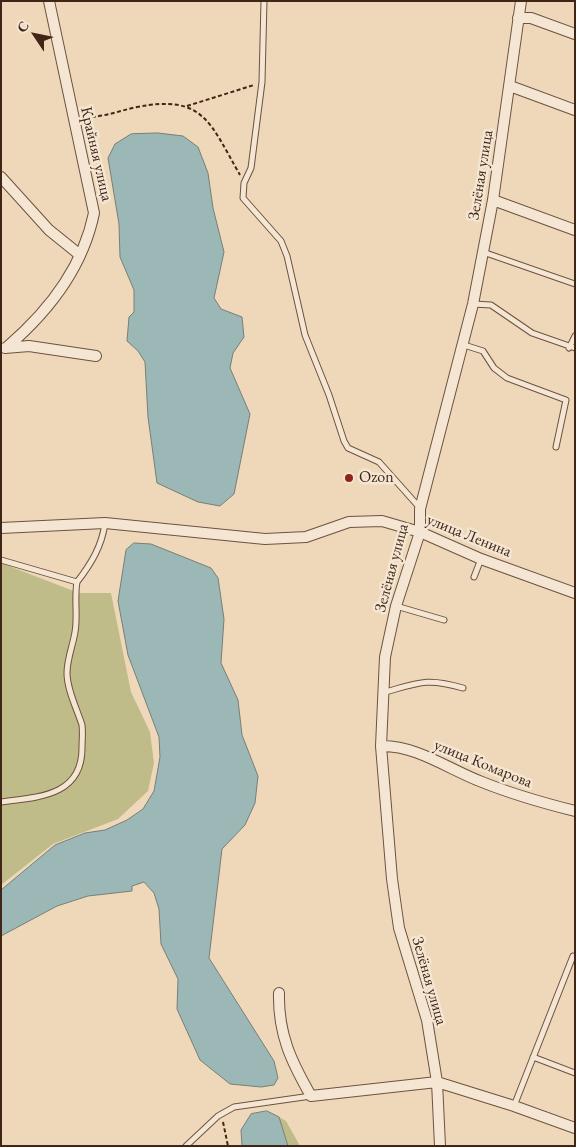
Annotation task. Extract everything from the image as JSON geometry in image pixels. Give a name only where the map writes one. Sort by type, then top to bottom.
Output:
[{"type":"street","name":"Крайняя улица","points":[[4,348],[47,308],[70,274],[90,234],[94,213],[91,192],[72,117],[49,1]]},
{"type":"street","name":"Зелёная улица","points":[[440,1146],[437,1082],[427,1020],[398,928],[381,746],[382,693],[385,657],[396,606],[420,532],[420,509],[464,345],[473,304],[493,200],[521,1]]},
{"type":"street","points":[[518,18],[531,18],[575,34]]},
{"type":"street","points":[[510,86],[575,110]]},
{"type":"street","points":[[1,177],[49,230],[80,255]]},
{"type":"street","points":[[493,200],[575,230]]},
{"type":"street","points":[[4,348],[29,346],[96,356]]},
{"type":"street","name":"улица Ленина","points":[[1,528],[105,523],[265,539],[306,537],[342,524],[367,520],[382,521],[420,532],[480,559],[575,594]]},
{"type":"street","name":"улица Комарова","points":[[381,746],[396,746],[409,750],[482,782],[536,801],[575,811]]},
{"type":"street","points":[[279,993],[278,1018],[291,1063],[311,1096],[437,1082],[514,1106],[575,1128]]},
{"type":"lane","points":[[264,1],[262,82],[251,168],[244,183],[243,198],[280,241],[287,256],[305,335],[329,395],[344,441],[348,448],[379,462],[420,509]]},
{"type":"lane","points":[[483,251],[575,284]]},
{"type":"lane","points":[[473,304],[491,305],[532,333],[572,348],[575,336]]},
{"type":"lane","points":[[464,345],[483,350],[494,368],[507,378],[566,400],[556,447]]},
{"type":"lane","points":[[1,802],[58,791],[69,785],[79,772],[82,759],[82,728],[67,674],[75,632],[77,582],[96,553],[103,538],[105,523]]},
{"type":"lane","points":[[474,577],[480,559]]},
{"type":"lane","points":[[1,560],[77,582]]},
{"type":"lane","points":[[396,606],[444,620]]},
{"type":"lane","points":[[382,693],[427,681],[441,682],[463,688]]},
{"type":"lane","points":[[514,1106],[573,956]]},
{"type":"lane","points":[[533,1057],[575,1073]]},
{"type":"lane","points":[[186,1146],[225,1110],[234,1107],[311,1096]]},
{"type":"path","points":[[187,106],[262,82]]},
{"type":"path","points":[[72,117],[116,114],[147,106],[177,104],[187,106],[198,112],[207,121],[244,183]]},
{"type":"path","points":[[225,1110],[223,1120],[228,1146]]},
{"type":"shaded area","points":[[1,563],[79,593],[111,593],[131,692],[150,732],[154,763],[148,791],[118,819],[53,844],[1,885]]},
{"type":"shaded area","points":[[279,1117],[286,1121],[300,1146],[288,1146]]},
{"type":"water","points":[[158,133],[183,136],[198,147],[208,173],[213,208],[224,252],[214,298],[221,309],[242,317],[244,337],[233,353],[230,368],[250,414],[234,494],[220,506],[198,502],[157,483],[148,417],[145,362],[138,351],[127,341],[129,317],[134,312],[134,290],[120,257],[119,224],[108,158],[115,144],[131,134]]},
{"type":"water","points":[[134,543],[151,544],[211,568],[218,578],[224,619],[221,663],[238,700],[242,735],[258,776],[255,803],[245,825],[222,849],[209,958],[274,1061],[278,1078],[274,1085],[261,1087],[230,1084],[200,1060],[177,1009],[178,979],[161,944],[159,909],[154,893],[144,882],[132,886],[132,891],[88,896],[57,906],[1,936],[1,890],[55,845],[85,833],[105,830],[127,820],[143,809],[154,791],[160,757],[159,737],[128,655],[118,601],[126,550]]},
{"type":"water","points":[[267,1111],[279,1117],[288,1146],[242,1146],[241,1130],[251,1114]]},
{"type":"place","name":"Ozon","points":[[349,478]]}]
